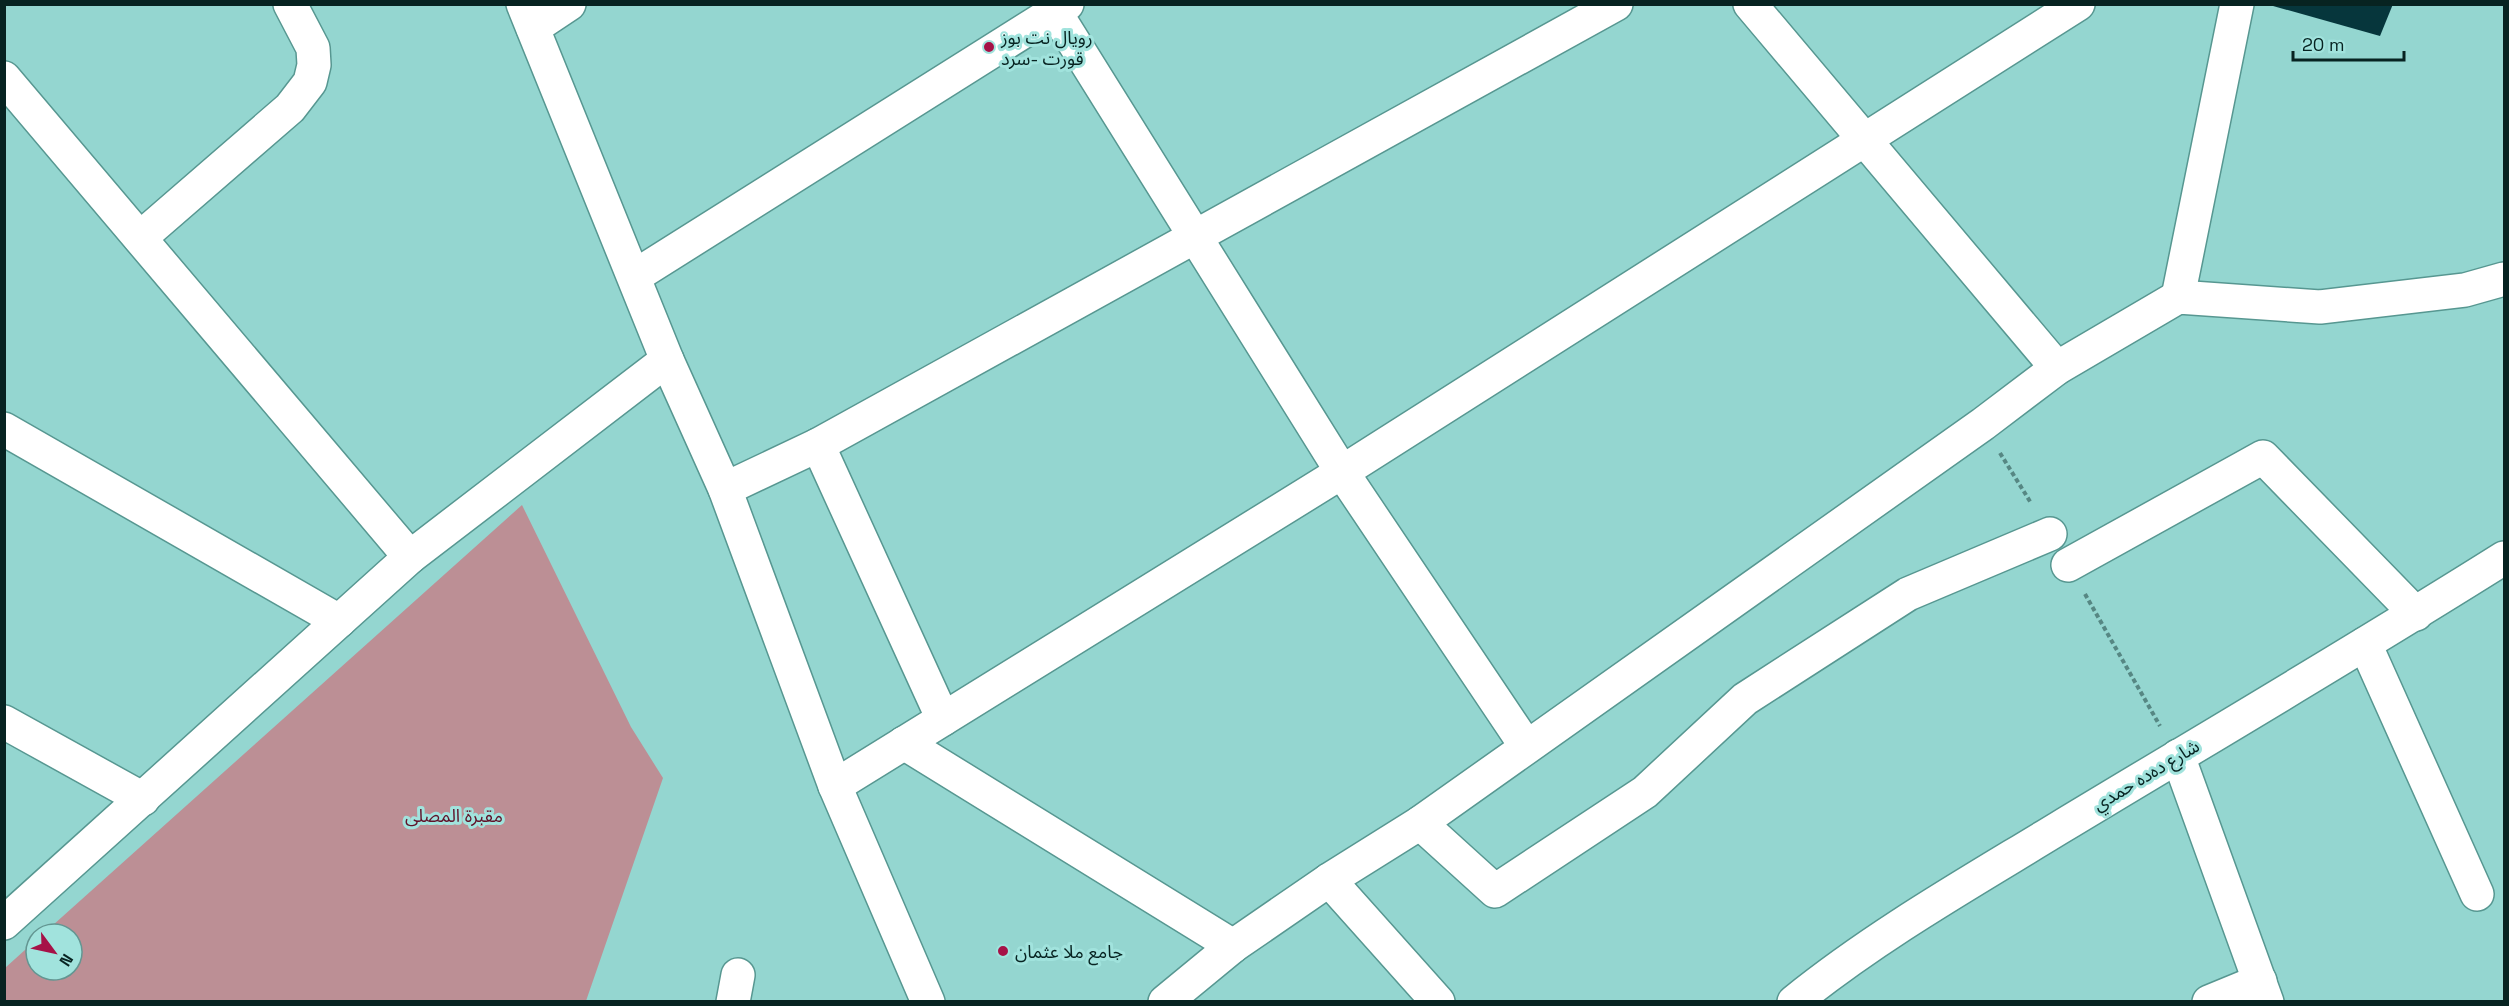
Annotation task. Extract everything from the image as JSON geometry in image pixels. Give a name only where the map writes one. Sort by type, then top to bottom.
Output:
[{"type":"street","points":[[140,238],[290,108],[310,82],[314,65],[313,48],[290,4]]},
{"type":"street","points":[[569,4],[528,16],[635,276],[667,360],[725,489],[835,786],[928,1002]]},
{"type":"street","points":[[725,489],[818,445],[1616,4]]},
{"type":"street","points":[[1750,4],[2057,368]]},
{"type":"street","points":[[835,786],[1342,472],[2078,4]]},
{"type":"street","points":[[2178,297],[2237,4]]},
{"type":"street","points":[[635,276],[1057,7],[1342,472],[1526,747]]},
{"type":"street","points":[[4,78],[410,557]]},
{"type":"street","points":[[1165,1002],[1233,946],[1329,880],[1420,823],[1983,424],[2057,368],[2178,297],[2320,307],[2465,290],[2505,279]]},
{"type":"street","points":[[4,923],[410,557],[667,360]]},
{"type":"street","points":[[4,429],[339,621]]},
{"type":"street","points":[[818,445],[943,719]]},
{"type":"street","points":[[2068,566],[2263,458],[2416,614]]},
{"type":"street","points":[[1420,823],[1495,891],[1645,792],[1745,699],[1908,594],[2049,534]]},
{"type":"street","name":"شارع دەدە حمدي","points":[[1794,1002],[1825,977],[1923,910],[2416,614],[2505,558]]},
{"type":"street","points":[[2365,644],[2477,894]]},
{"type":"street","points":[[4,722],[143,799]]},
{"type":"street","points":[[904,743],[1233,946]]},
{"type":"street","points":[[2178,756],[2263,991],[2210,1002]]},
{"type":"street","points":[[1329,880],[1438,1002]]},
{"type":"green space","name":"مقبرة المصلى","points":[[522,505],[631,727],[663,778],[586,1001],[5,1001],[5,968],[24,951],[24,982],[84,982],[84,922],[56,922]]},
{"type":"building","points":[[2266,4],[2393,4],[2380,36]]},
{"type":"place","name":"رويال نت بوز قورت -سرد","points":[[989,47]]},
{"type":"place","name":"جامع ملا عثمان","points":[[1003,951]]}]
